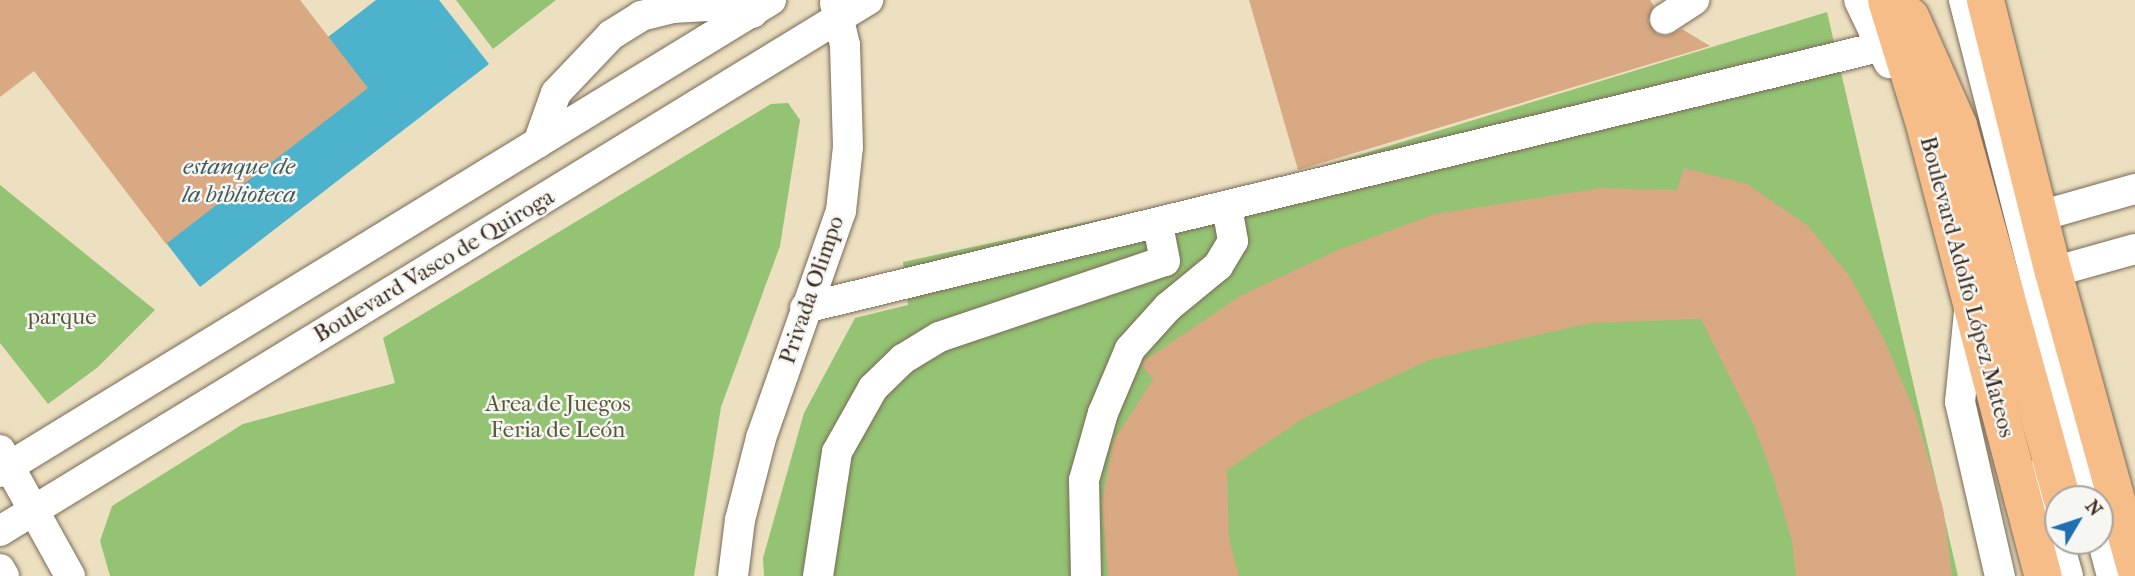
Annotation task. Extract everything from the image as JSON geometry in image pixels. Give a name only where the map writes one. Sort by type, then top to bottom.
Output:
[{"type":"main road","name":"Boulevard Adolfo López Mateos","points":[[1886,0],[1923,120],[2043,576]]},
{"type":"main road","points":[[1900,0],[1922,36],[1958,125],[2058,485]]},
{"type":"main road","points":[[1985,0],[2040,216],[2102,485]]},
{"type":"main road","points":[[2114,536],[2135,568]]},
{"type":"street","name":"Boulevard Vasco de Quiroga","points":[[0,531],[837,9],[868,0]]},
{"type":"street","points":[[1665,19],[1694,0]]},
{"type":"street","points":[[1859,0],[1879,47],[1923,120]]},
{"type":"street","points":[[1912,0],[2044,489]]},
{"type":"street","points":[[1964,0],[2088,485]]},
{"type":"street","points":[[70,576],[36,509],[3,462],[762,6]]},
{"type":"street","points":[[538,143],[556,93],[611,35],[631,23],[672,8],[762,6]]},
{"type":"street","name":"Privada Olimpo","points":[[733,576],[740,520],[761,438],[841,211],[848,147],[837,9]]},
{"type":"street","points":[[805,308],[1879,47]]},
{"type":"street","points":[[2040,216],[2135,189]]},
{"type":"street","points":[[1086,576],[1084,480],[1103,413],[1130,348],[1168,307],[1219,266],[1233,241],[1227,207]]},
{"type":"street","points":[[1158,224],[1165,261],[1168,307]]},
{"type":"street","points":[[2053,272],[2133,256]]},
{"type":"street","points":[[818,576],[837,452],[873,388],[903,359],[939,337],[1165,261]]},
{"type":"street","points":[[1970,301],[1960,402],[2000,576]]},
{"type":"street","points":[[2062,555],[2068,576]]},
{"type":"street","points":[[2112,555],[2112,576]]},
{"type":"street","points":[[0,569],[4,576]]},
{"type":"green space","points":[[456,0],[556,0],[493,49]]},
{"type":"green space","points":[[1827,12],[1958,576],[764,576],[763,558],[804,413],[855,318],[908,305],[903,262],[1264,184]]},
{"type":"green space","name":"Area de Juegos Feria de León","points":[[788,103],[800,120],[780,246],[721,407],[694,576],[110,576],[100,541],[112,506],[243,424],[395,383],[383,338],[771,104]]},
{"type":"green space","name":"parque","points":[[0,185],[155,310],[98,367],[48,404],[0,343]]},
{"type":"water","name":"estanque de la biblioteca","points":[[376,0],[439,0],[489,64],[200,287],[127,192]]},
{"type":"building","points":[[0,0],[300,0],[368,88],[166,244],[34,71],[0,97]]},
{"type":"building","points":[[1249,0],[1650,0],[1654,6],[1648,21],[1657,34],[1667,36],[1682,29],[1710,46],[1298,170]]},
{"type":"building","points":[[1684,168],[1747,184],[1807,225],[1849,275],[1884,339],[1916,415],[1943,508],[1952,576],[1796,576],[1792,541],[1772,474],[1754,426],[1701,319],[1590,323],[1429,360],[1304,418],[1227,470],[1229,539],[1239,576],[1108,576],[1102,503],[1113,442],[1153,379],[1142,366],[1144,361],[1240,296],[1338,250],[1435,214],[1601,188],[1677,190]]}]
